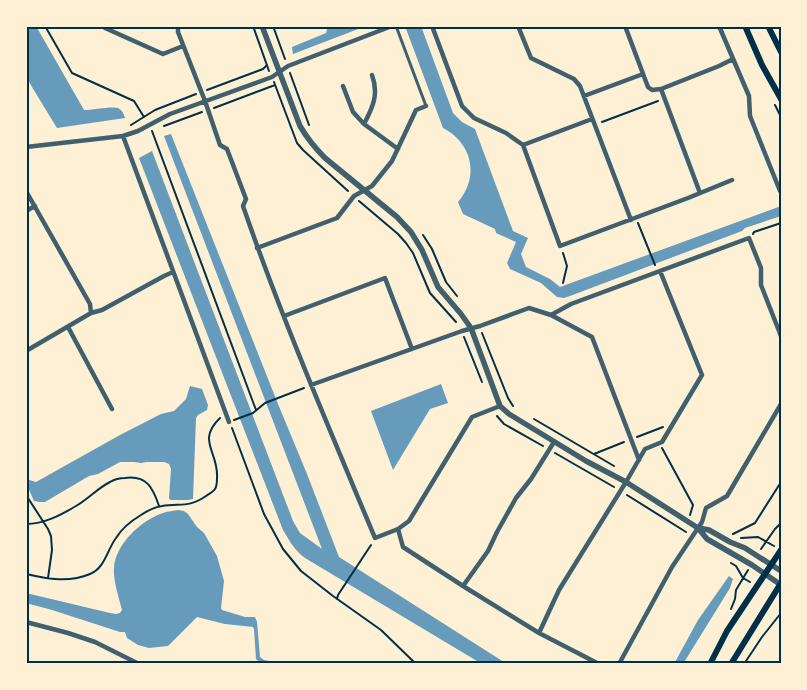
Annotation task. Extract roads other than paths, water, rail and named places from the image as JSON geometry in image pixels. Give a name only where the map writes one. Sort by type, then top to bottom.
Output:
[{"type":"main road","points":[[745,26],[762,65],[781,99]]},
{"type":"main road","points":[[768,26],[781,52]]},
{"type":"main road","points":[[710,664],[727,631],[781,550]]},
{"type":"main road","points":[[731,664],[780,584]]},
{"type":"street","points":[[104,26],[163,54],[183,46]]},
{"type":"street","points":[[178,26],[178,32],[220,145],[226,149],[246,199],[243,206],[284,316],[375,538],[398,529],[409,521],[472,417],[500,406]]},
{"type":"street","points":[[262,26],[300,126],[307,138],[314,148],[396,217],[410,232],[422,250],[438,287],[472,328],[500,406],[509,414],[554,442],[626,482],[698,528],[707,539],[780,584]]},
{"type":"street","points":[[26,147],[123,136],[170,114],[272,77],[288,66],[392,26]]},
{"type":"street","points":[[258,248],[337,218],[354,196],[372,186],[392,161],[416,110],[426,106],[396,26]]},
{"type":"street","points":[[432,26],[462,106],[474,118],[506,133],[523,145],[560,246],[732,180]]},
{"type":"street","points":[[518,26],[532,58],[574,79],[580,86],[631,220]]},
{"type":"street","points":[[625,26],[648,86],[652,90],[661,89],[733,59]]},
{"type":"street","points":[[719,26],[749,96],[750,116],[780,191]]},
{"type":"street","points":[[584,96],[643,74]]},
{"type":"street","points":[[364,124],[374,106],[376,85],[372,75]]},
{"type":"street","points":[[343,86],[353,112],[364,124],[398,149]]},
{"type":"street","points":[[661,89],[700,193]]},
{"type":"street","points":[[523,145],[592,118]]},
{"type":"street","points":[[123,136],[229,422]]},
{"type":"street","points":[[26,191],[90,304],[91,312]]},
{"type":"street","points":[[26,211],[35,206]]},
{"type":"street","points":[[551,315],[571,304],[749,238],[761,268],[761,285],[781,336]]},
{"type":"street","points":[[539,633],[559,590],[645,449],[662,442],[702,375],[660,271]]},
{"type":"street","points":[[26,351],[91,312],[102,310],[174,272]]},
{"type":"street","points":[[284,316],[385,278],[412,349]]},
{"type":"street","points":[[311,385],[529,308],[551,315],[592,337],[639,460]]},
{"type":"street","points":[[68,327],[112,409]]},
{"type":"street","points":[[619,664],[672,567],[702,522],[706,508],[727,496],[781,404]]},
{"type":"street","points":[[463,586],[488,551],[516,498],[531,479],[554,442]]},
{"type":"street","points":[[698,528],[709,530],[745,548],[781,571]]},
{"type":"street","points":[[398,529],[403,547],[539,633],[599,664]]},
{"type":"street","points":[[26,622],[95,642],[139,664]]},
{"type":"water","points":[[26,26],[36,26],[84,110],[118,108],[123,112],[125,118],[57,128],[26,76]]},
{"type":"water","points":[[328,26],[343,28],[347,26],[366,26],[293,54],[292,47],[326,33]]},
{"type":"water","points":[[405,26],[421,26],[453,113],[462,122],[475,129],[513,231],[528,238],[521,254],[526,267],[550,279],[560,287],[781,206],[781,216],[745,228],[742,231],[570,296],[564,298],[557,297],[541,283],[510,269],[507,263],[516,242],[496,233],[495,229],[463,214],[458,202],[469,182],[470,161],[461,142],[443,128]]},
{"type":"water","points":[[171,134],[339,557],[507,664],[482,664],[305,558],[298,552],[283,530],[139,158],[152,151],[293,521],[300,533],[322,549],[164,136]]},
{"type":"water","points":[[441,384],[448,403],[430,409],[393,470],[371,411]]},
{"type":"water","points":[[190,386],[202,389],[208,405],[207,410],[196,418],[193,499],[170,500],[171,469],[169,464],[164,462],[120,462],[98,474],[89,476],[45,502],[34,501],[26,479],[36,482],[120,435],[161,414],[174,411],[186,399]]},
{"type":"water","points":[[178,510],[188,514],[204,533],[217,556],[224,581],[222,610],[245,617],[255,617],[260,657],[264,660],[285,664],[266,664],[256,659],[253,627],[225,624],[197,617],[168,646],[149,648],[138,645],[127,638],[125,632],[26,603],[26,593],[110,613],[120,613],[122,610],[114,568],[115,559],[124,542],[146,521],[163,513]]},
{"type":"water","points":[[729,576],[733,579],[730,588],[683,664],[674,664],[698,620]]}]
